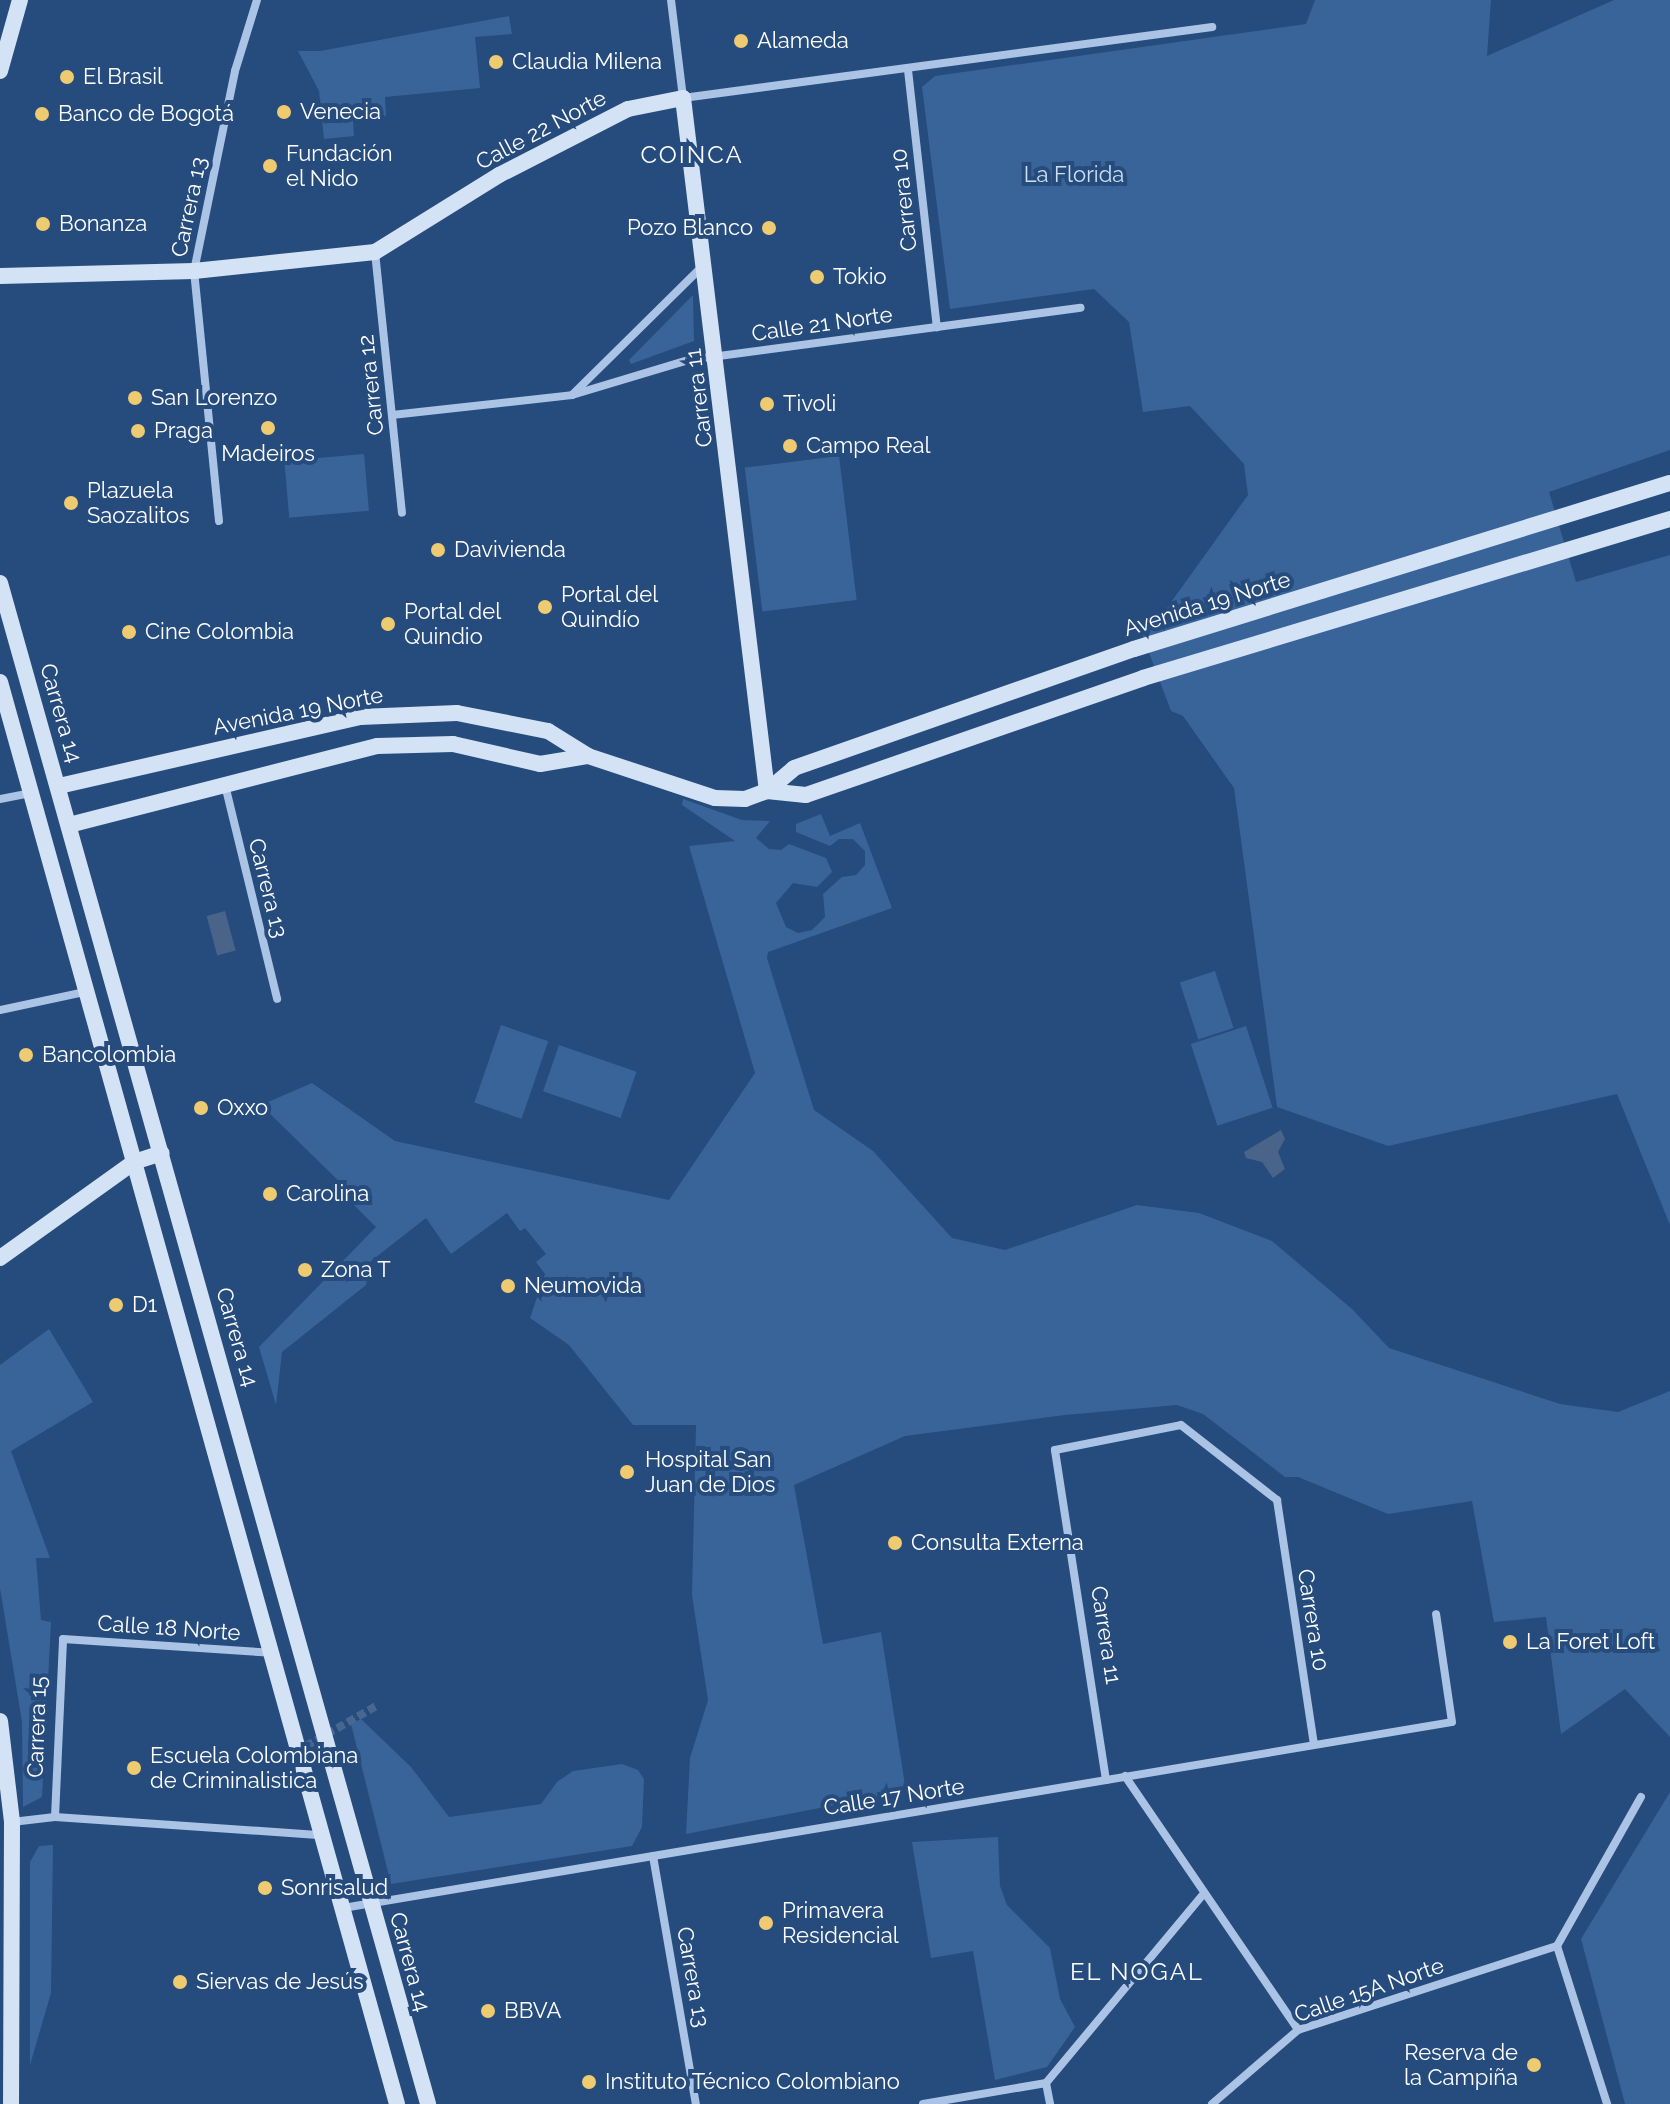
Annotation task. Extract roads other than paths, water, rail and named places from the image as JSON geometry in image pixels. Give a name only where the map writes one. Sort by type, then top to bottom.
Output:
[{"type":"street","points":[[0,71],[4,38],[20,0]]},
{"type":"street","name":"Carrera 13","points":[[219,521],[194,271],[235,71],[257,0]]},
{"type":"street","name":"Carrera 11","points":[[671,0],[767,791]]},
{"type":"street","name":"Calle 22 Norte","points":[[0,276],[194,271],[375,252],[499,175],[628,109],[683,98],[1212,27]]},
{"type":"street","name":"Carrera 10","points":[[908,70],[937,327]]},
{"type":"street","name":"Carrera 12","points":[[375,252],[402,513]]},
{"type":"street","points":[[572,395],[705,264]]},
{"type":"street","name":"Calle 21 Norte","points":[[392,415],[572,395],[716,357],[1081,308]]},
{"type":"street","name":"Avenida 19 Norte","points":[[59,786],[390,714],[457,713],[548,731],[588,756],[715,798],[745,799],[767,791],[794,768],[1134,649],[1670,483]]},
{"type":"street","name":"Avenida 19 Norte","points":[[767,791],[806,795],[1143,678],[1670,519]]},
{"type":"street","name":"Carrera 14","points":[[0,583],[428,2104]]},
{"type":"street","points":[[0,682],[397,2104]]},
{"type":"street","name":"Avenida 19 Norte","points":[[69,825],[377,746],[453,744],[540,764],[588,756]]},
{"type":"street","name":"Carrera 13","points":[[225,785],[277,999]]},
{"type":"street","points":[[0,799],[31,793]]},
{"type":"street","points":[[0,1010],[85,992]]},
{"type":"street","points":[[0,1258],[134,1162],[162,1153]]},
{"type":"street","name":"Carrera 10","points":[[1055,1450],[1181,1425],[1277,1500],[1314,1744]]},
{"type":"street","name":"Carrera 11","points":[[1055,1450],[1106,1780]]},
{"type":"street","name":"Calle 17 Norte","points":[[342,1908],[1452,1722],[1436,1614]]},
{"type":"street","name":"Calle 18 Norte","points":[[63,1639],[273,1653]]},
{"type":"street","name":"Carrera 15","points":[[55,1817],[63,1639]]},
{"type":"street","name":"Carrera 15","points":[[0,1721],[12,1822],[11,2104]]},
{"type":"street","points":[[1125,1776],[1202,1896],[1298,2030]]},
{"type":"street","points":[[1607,2104],[1557,1946],[1641,1797]]},
{"type":"street","points":[[12,1822],[55,1817],[322,1835]]},
{"type":"street","name":"Carrera 13","points":[[653,1856],[696,2104]]},
{"type":"street","points":[[923,2104],[1046,2083],[1202,1896]]},
{"type":"street","name":"Calle 15A Norte","points":[[1212,2104],[1298,2030],[1557,1946]]},
{"type":"street","points":[[1046,2083],[1050,2104]]},
{"type":"street","points":[[1224,2094],[1228,2104]]},
{"type":"tunnel","points":[[285,1758],[378,1705]]},
{"type":"place","name":"Alameda","points":[[741,41]]},
{"type":"place","name":"Claudia Milena","points":[[496,62]]},
{"type":"place","name":"El Brasil","points":[[67,77]]},
{"type":"place","name":"Venecia","points":[[284,112]]},
{"type":"place","name":"Banco de Bogotá","points":[[42,114]]},
{"type":"place","name":"Fundación el Nido","points":[[270,166]]},
{"type":"place","name":"Bonanza","points":[[43,224]]},
{"type":"place","name":"Pozo Blanco","points":[[769,228]]},
{"type":"place","name":"Tokio","points":[[817,277]]},
{"type":"place","name":"San Lorenzo","points":[[135,398]]},
{"type":"place","name":"Tivoli","points":[[767,404]]},
{"type":"place","name":"Madeiros","points":[[268,428]]},
{"type":"place","name":"Praga","points":[[138,431]]},
{"type":"place","name":"Campo Real","points":[[790,446]]},
{"type":"place","name":"Plazuela Saozalitos","points":[[71,503]]},
{"type":"place","name":"Davivienda","points":[[438,550]]},
{"type":"place","name":"Portal del Quindío","points":[[545,607]]},
{"type":"place","name":"Portal del Quindio","points":[[388,624]]},
{"type":"place","name":"Cine Colombia","points":[[129,632]]},
{"type":"place","name":"Bancolombia","points":[[26,1055]]},
{"type":"place","name":"Oxxo","points":[[201,1108]]},
{"type":"place","name":"Carolina","points":[[270,1194]]},
{"type":"place","name":"Zona T","points":[[305,1270]]},
{"type":"place","name":"Neumovida","points":[[508,1286]]},
{"type":"place","name":"D1","points":[[116,1305]]},
{"type":"place","name":"Hospital San Juan de Dios","points":[[627,1472]]},
{"type":"place","name":"Consulta Externa","points":[[895,1543]]},
{"type":"place","name":"La Foret Loft","points":[[1510,1642]]},
{"type":"place","name":"Escuela Colombiana de Criminalistica","points":[[134,1768]]},
{"type":"place","name":"Sonrisalud","points":[[265,1888]]},
{"type":"place","name":"Primavera Residencial","points":[[766,1923]]},
{"type":"place","name":"Siervas de Jesús","points":[[180,1982]]},
{"type":"place","name":"BBVA","points":[[488,2011]]},
{"type":"place","name":"Reserva de la Campiña","points":[[1534,2065]]},
{"type":"place","name":"Instituto Técnico Colombiano","points":[[589,2082]]},
{"type":"district","name":"COINCA","points":[[692,155]]},
{"type":"district","name":"EL NOGAL","points":[[1137,1972]]},
{"type":"park label","name":"La Florida","points":[[1074,175]]}]
